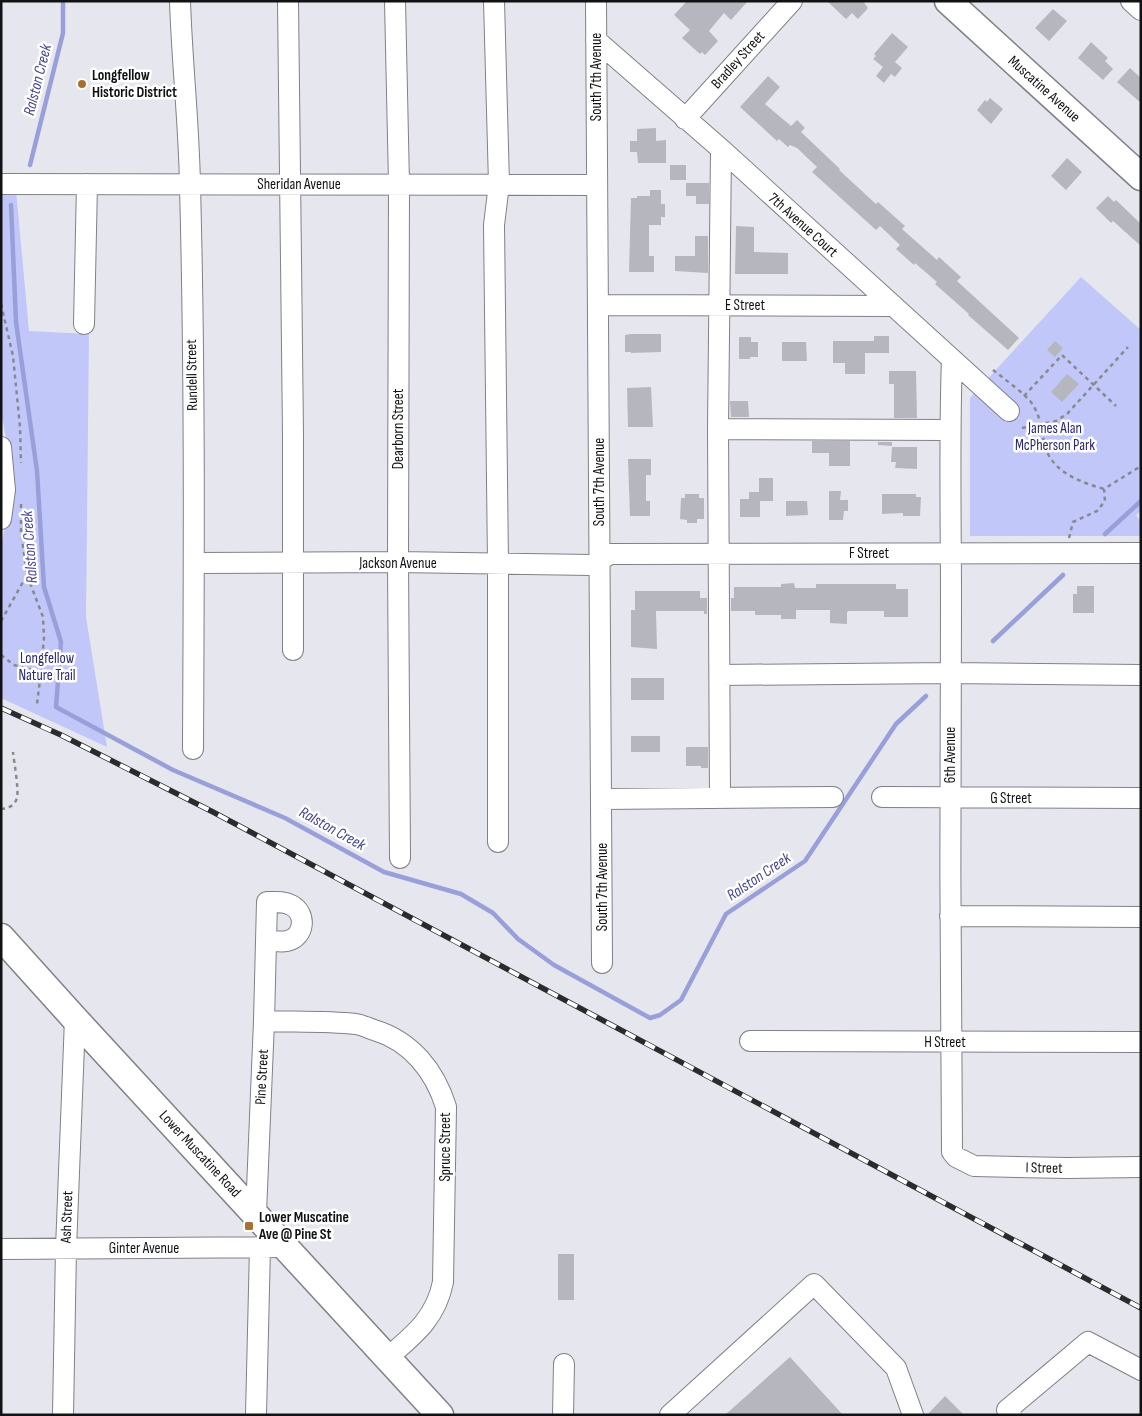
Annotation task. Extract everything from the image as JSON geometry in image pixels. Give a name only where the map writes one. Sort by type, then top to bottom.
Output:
[{"type":"main road","name":"Muscatine Avenue","points":[[958,4],[1141,177]]},
{"type":"main road","name":"Lower Muscatine Road","points":[[1,937],[440,1415]]},
{"type":"street","name":"Rundell Street","points":[[180,1],[190,184],[194,563],[193,749]]},
{"type":"street","points":[[288,1],[291,184],[293,650]]},
{"type":"street","name":"Dearborn Street","points":[[394,1],[399,184],[398,562],[400,858]]},
{"type":"street","points":[[494,1],[499,184],[494,225],[498,564],[498,842]]},
{"type":"street","name":"South 7th Avenue","points":[[596,1],[602,963]]},
{"type":"street","points":[[1131,1],[1141,10]]},
{"type":"street","name":"Bradley Street","points":[[685,119],[781,5]]},
{"type":"street","name":"7th Avenue Court","points":[[596,40],[720,149],[1009,411]]},
{"type":"street","points":[[720,149],[718,429],[720,798]]},
{"type":"street","name":"Sheridan Avenue","points":[[1,184],[597,185]]},
{"type":"street","points":[[84,324],[87,184]]},
{"type":"street","name":"E Street","points":[[598,305],[892,306]]},
{"type":"street","name":"6th Avenue","points":[[952,359],[949,430],[952,1152]]},
{"type":"street","points":[[718,429],[949,430]]},
{"type":"street","points":[[1,447],[4,490],[1,519]]},
{"type":"street","name":"F Street","points":[[600,560],[610,554],[720,552],[1141,552]]},
{"type":"street","name":"Jackson Avenue","points":[[194,563],[398,562],[592,565],[600,560]]},
{"type":"street","points":[[720,675],[950,673],[1141,675]]},
{"type":"street","points":[[601,799],[833,798]]},
{"type":"street","name":"G Street","points":[[882,798],[1141,798]]},
{"type":"street","points":[[950,916],[1141,917]]},
{"type":"street","name":"Pine Street","points":[[256,1213],[267,940]]},
{"type":"street","name":"Ash Street","points":[[63,1415],[66,1248],[75,1019]]},
{"type":"street","name":"Spruce Street","points":[[264,1021],[357,1024],[385,1033],[402,1042],[417,1055],[442,1095],[446,1107],[443,1282],[441,1292],[434,1311],[426,1321],[415,1334],[387,1358]]},
{"type":"street","name":"H Street","points":[[750,1041],[1141,1042]]},
{"type":"street","name":"I Street","points":[[952,1152],[956,1157],[968,1164],[982,1166],[1141,1167]]},
{"type":"street","points":[[256,1415],[260,1247]]},
{"type":"street","name":"Ginter Avenue","points":[[1,1249],[286,1247]]},
{"type":"street","points":[[670,1415],[814,1284],[896,1368],[913,1415]]},
{"type":"street","points":[[1011,1415],[1007,1410],[1088,1342],[1141,1370]]},
{"type":"street","points":[[563,1415],[564,1364]]},
{"type":"path","points":[[1,304],[13,356],[20,427],[21,463]]},
{"type":"path","points":[[1022,428],[1056,421],[1067,414],[1128,347]]},
{"type":"path","points":[[1024,396],[1062,355],[1116,406]]},
{"type":"path","points":[[993,370],[1032,404],[1042,424],[1044,444],[1049,458],[1068,475],[1085,484],[1104,489],[1141,466]]},
{"type":"path","points":[[1068,542],[1073,522],[1097,511],[1105,501],[1104,489]]},
{"type":"path","points":[[21,501],[21,531],[27,575],[42,617],[44,637],[37,704]]},
{"type":"path","points":[[1,621],[27,575]]},
{"type":"path","points":[[1,655],[14,664],[41,672]]},
{"type":"path","points":[[1,809],[6,809],[13,804],[17,797],[13,752]]},
{"type":"green space","name":"Longfellow Nature Trail","points":[[16,190],[29,331],[89,334],[86,617],[107,747],[1,698],[1,545],[9,496],[9,463],[1,414],[1,191]]},
{"type":"green space","name":"James Alan McPherson Park","points":[[1081,277],[1141,330],[1141,511],[1136,515],[1141,522],[1141,536],[970,536],[970,398]]},
{"type":"building","points":[[687,1],[748,1],[731,20],[724,13],[709,31],[718,41],[705,55],[702,52],[700,54],[682,38],[690,30],[674,15]]},
{"type":"building","points":[[827,1],[863,1],[868,8],[858,19],[852,13],[846,19]]},
{"type":"building","points":[[1053,9],[1067,21],[1049,41],[1035,28]]},
{"type":"building","points":[[892,33],[908,47],[895,62],[902,68],[895,77],[891,74],[884,83],[876,76],[883,67],[873,59],[876,56],[874,54]]},
{"type":"building","points":[[1091,42],[1108,58],[1105,61],[1113,69],[1103,80],[1078,58]]},
{"type":"building","points":[[1130,68],[1141,78],[1141,103],[1117,82]]},
{"type":"building","points":[[768,76],[780,87],[765,104],[791,126],[797,120],[805,128],[801,132],[839,170],[876,204],[878,202],[905,226],[902,229],[937,260],[939,257],[961,277],[957,281],[1019,338],[1008,350],[935,284],[937,282],[896,249],[900,245],[880,226],[876,230],[812,172],[817,167],[797,148],[790,145],[788,147],[779,139],[777,141],[740,107]]},
{"type":"building","points":[[990,98],[1003,109],[991,124],[977,110],[985,100],[987,102]]},
{"type":"building","points":[[656,128],[656,141],[666,140],[666,163],[638,163],[637,152],[630,152],[630,141],[637,141],[637,129]]},
{"type":"building","points":[[1067,158],[1082,172],[1066,190],[1051,176]]},
{"type":"building","points":[[670,165],[686,165],[686,180],[670,180]]},
{"type":"building","points":[[686,183],[709,183],[709,204],[696,204],[696,196],[686,196]]},
{"type":"building","points":[[650,190],[661,190],[661,204],[665,204],[665,217],[661,217],[661,225],[649,225],[649,256],[654,256],[654,272],[629,272],[631,198],[650,196]]},
{"type":"building","points":[[1108,196],[1114,202],[1116,200],[1141,224],[1141,246],[1113,221],[1111,223],[1096,208]]},
{"type":"building","points":[[736,226],[754,227],[754,252],[788,253],[788,274],[735,274]]},
{"type":"building","points":[[695,236],[708,236],[708,273],[675,271],[675,256],[695,256]]},
{"type":"building","points":[[661,334],[661,352],[625,352],[625,335]]},
{"type":"building","points":[[874,336],[889,336],[889,353],[865,353],[865,374],[845,374],[845,363],[833,363],[833,341],[874,341]]},
{"type":"building","points":[[739,337],[751,337],[751,342],[758,342],[758,357],[739,359]]},
{"type":"building","points":[[1055,341],[1063,348],[1055,357],[1047,350]]},
{"type":"building","points":[[782,342],[806,342],[807,361],[782,361]]},
{"type":"building","points":[[889,371],[916,371],[917,418],[894,418],[894,384],[889,384]]},
{"type":"building","points":[[1067,374],[1079,384],[1062,402],[1051,392]]},
{"type":"building","points":[[651,387],[653,427],[628,427],[627,388]]},
{"type":"building","points":[[730,401],[748,401],[749,417],[731,417]]},
{"type":"building","points":[[812,441],[850,441],[850,466],[829,466],[829,453],[812,453]]},
{"type":"building","points":[[878,442],[892,442],[892,446],[878,445]]},
{"type":"building","points":[[892,447],[917,447],[917,469],[895,468],[896,462],[891,462]]},
{"type":"building","points":[[628,459],[651,459],[651,475],[646,475],[646,501],[650,501],[650,516],[630,516]]},
{"type":"building","points":[[759,478],[773,478],[773,501],[760,501],[760,517],[740,517],[740,499],[749,499],[749,492],[759,492]]},
{"type":"building","points":[[829,491],[841,491],[840,500],[848,500],[848,511],[844,511],[843,520],[829,520]]},
{"type":"building","points":[[685,494],[699,494],[699,498],[704,498],[704,519],[697,519],[697,523],[687,523],[687,520],[680,519],[681,498],[685,498]]},
{"type":"building","points":[[882,494],[916,494],[916,497],[921,497],[920,516],[903,516],[903,513],[882,514]]},
{"type":"building","points":[[786,501],[807,501],[808,515],[786,516]]},
{"type":"building","points":[[794,583],[795,588],[816,588],[816,584],[896,584],[896,589],[908,589],[908,617],[884,617],[884,611],[849,611],[847,612],[847,624],[830,623],[830,610],[796,610],[796,619],[781,619],[781,615],[755,615],[755,611],[731,611],[731,598],[734,598],[734,587],[781,587],[781,584]]},
{"type":"building","points":[[1077,586],[1094,586],[1094,613],[1073,613],[1073,594],[1077,594]]},
{"type":"building","points":[[635,591],[700,591],[700,598],[707,598],[707,614],[704,614],[704,611],[656,611],[657,649],[631,647],[631,610],[635,610]]},
{"type":"building","points":[[631,678],[664,678],[664,700],[631,700]]},
{"type":"building","points":[[631,736],[660,736],[660,752],[631,752]]},
{"type":"building","points":[[686,747],[708,747],[708,768],[686,766]]},
{"type":"building","points":[[558,1254],[574,1254],[574,1300],[558,1300]]},
{"type":"building","points":[[790,1357],[843,1415],[725,1415]]},
{"type":"building","points":[[945,1396],[964,1415],[927,1415]]},
{"type":"waterway","name":"Ralston Creek","points":[[30,165],[63,33],[63,1]]},
{"type":"waterway","name":"Ralston Creek","points":[[11,205],[16,322],[37,471],[44,587],[61,642],[56,707],[173,770],[285,818],[384,872],[461,894],[493,913],[518,939],[554,965],[650,1018],[660,1015],[681,1000],[726,914],[805,861],[896,724],[926,696]]},
{"type":"waterway","name":"Ralston Creek","points":[[1105,534],[1141,501]]},
{"type":"waterway","name":"Ralston Creek","points":[[993,641],[1063,575]]},
{"type":"railway","points":[[1,708],[61,735],[213,812],[1141,1308]]},
{"type":"place","name":"Longfellow Historic District","points":[[82,84]]},
{"type":"place","name":"Lower Muscatine Ave @ Pine St","points":[[249,1226]]}]
